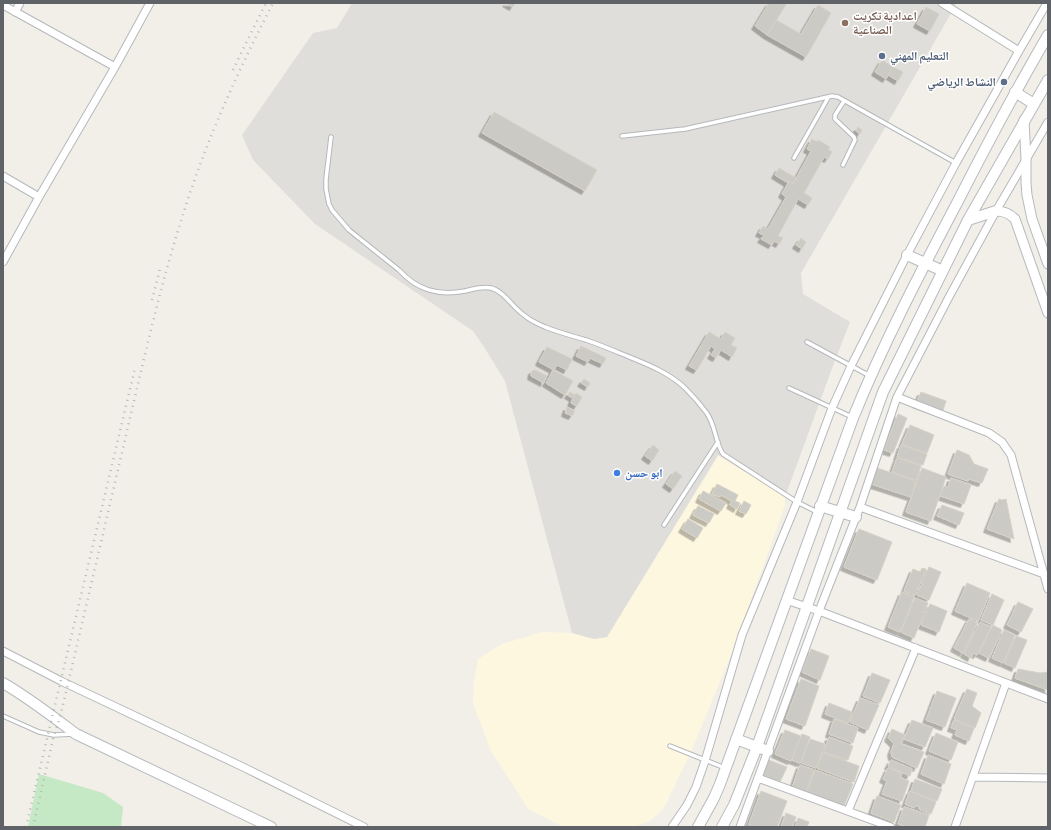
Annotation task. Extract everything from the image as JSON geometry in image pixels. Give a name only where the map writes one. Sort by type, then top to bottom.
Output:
[{"type":"main road","points":[[698,827],[714,798],[726,769],[819,509],[870,376],[925,263],[1015,92],[1048,35]]},
{"type":"main road","points":[[722,827],[734,805],[757,747],[883,392],[968,220],[1048,80]]},
{"type":"main road","points":[[1015,92],[1034,104]]},
{"type":"main road","points":[[968,220],[996,211]]},
{"type":"main road","points":[[907,255],[943,271]]},
{"type":"main road","points":[[819,509],[856,517]]},
{"type":"main road","points":[[3,683],[21,694],[76,734],[271,827]]},
{"type":"main road","points":[[736,739],[768,750]]},
{"type":"street","points":[[15,12],[20,3]]},
{"type":"street","points":[[3,262],[150,3]]},
{"type":"street","points":[[942,3],[1019,51]]},
{"type":"street","points":[[672,827],[687,805],[696,787],[742,635],[797,502],[832,408],[851,366],[907,255],[956,163],[1047,3]]},
{"type":"street","points":[[3,5],[115,67]]},
{"type":"street","points":[[1024,120],[1026,183],[1029,207],[1048,264]]},
{"type":"street","points":[[740,827],[819,611],[860,507],[898,397],[949,297],[996,211],[1047,125]]},
{"type":"street","points":[[3,176],[39,197]]},
{"type":"street","points":[[996,211],[1003,211],[1010,214],[1015,219],[1046,299],[1048,313]]},
{"type":"street","points":[[898,397],[989,434],[1002,442],[1011,454],[1048,589]]},
{"type":"street","points":[[860,507],[1044,574]]},
{"type":"street","points":[[786,600],[819,611],[1048,699]]},
{"type":"street","points":[[848,811],[916,648]]},
{"type":"street","points":[[3,651],[61,681],[243,767],[364,827]]},
{"type":"street","points":[[955,827],[1006,683]]},
{"type":"street","points":[[973,777],[1048,778]]},
{"type":"street","points":[[758,778],[891,827]]},
{"type":"lane","points":[[622,136],[685,129],[832,96],[838,97],[956,163]]},
{"type":"lane","points":[[794,158],[828,98]]},
{"type":"lane","points":[[843,165],[855,140],[853,135],[834,119],[844,101]]},
{"type":"lane","points":[[331,137],[326,189],[329,204],[332,210],[348,230],[399,270],[405,277],[433,292],[458,292],[480,287],[495,289],[524,316],[545,327],[640,361],[666,374],[686,388],[706,412],[713,425],[720,450],[723,454],[797,502],[819,509]]},
{"type":"lane","points":[[807,342],[870,376]]},
{"type":"lane","points":[[790,388],[853,418]]},
{"type":"lane","points":[[664,525],[718,442]]},
{"type":"lane","points":[[3,716],[39,732],[54,735],[76,734]]},
{"type":"lane","points":[[670,746],[726,769]]},
{"type":"shaded area","points":[[352,3],[957,3],[801,273],[803,294],[850,322],[785,497],[718,455],[607,637],[594,639],[572,633],[505,381],[473,331],[315,224],[253,160],[242,135],[313,33],[337,28]]},
{"type":"shaded area","points":[[719,455],[785,497],[785,505],[735,645],[691,752],[664,808],[650,821],[633,827],[561,826],[528,809],[490,749],[473,703],[474,682],[478,659],[502,644],[542,632],[572,633],[594,639],[607,637]]},
{"type":"green space","points":[[39,774],[103,793],[123,807],[121,827],[28,827]]},
{"type":"building","points":[[506,3],[515,3],[513,7]]},
{"type":"building","points":[[769,3],[787,3],[767,35],[755,26]]},
{"type":"building","points":[[818,5],[831,13],[806,57],[767,35],[776,20],[801,34]]},
{"type":"building","points":[[926,7],[939,14],[930,31],[917,24]]},
{"type":"building","points":[[882,60],[893,67],[886,79],[875,72]]},
{"type":"building","points":[[893,67],[903,72],[898,81],[888,75]]},
{"type":"building","points":[[494,112],[597,170],[585,191],[482,133]]},
{"type":"building","points":[[858,127],[862,130],[860,134],[856,131]]},
{"type":"building","points":[[812,139],[817,142],[818,140],[830,147],[828,149],[832,152],[828,159],[824,157],[804,193],[812,198],[808,205],[798,199],[778,236],[783,238],[779,244],[774,241],[772,245],[761,239],[764,235],[759,233],[763,226],[768,229],[786,197],[782,194],[789,181],[793,184],[811,151],[807,149]]},
{"type":"building","points":[[779,168],[796,178],[793,184],[789,181],[788,183],[775,175]]},
{"type":"building","points":[[801,238],[806,242],[802,249],[796,245]]},
{"type":"building","points":[[709,332],[721,339],[725,332],[735,338],[731,345],[737,348],[732,357],[721,350],[716,358],[711,355],[715,349],[711,346],[697,370],[689,366]]},
{"type":"building","points":[[581,346],[606,358],[603,364],[590,358],[588,362],[576,356]]},
{"type":"building","points":[[547,347],[572,359],[567,370],[557,365],[554,370],[539,362]]},
{"type":"building","points":[[535,370],[547,376],[544,383],[531,376],[532,371]]},
{"type":"building","points":[[553,370],[573,381],[565,395],[546,383]]},
{"type":"building","points":[[584,379],[590,383],[588,387],[581,383]]},
{"type":"building","points":[[570,392],[575,395],[576,393],[582,397],[577,406],[571,403],[573,398],[568,395]]},
{"type":"building","points":[[921,392],[946,401],[942,413],[916,404]]},
{"type":"building","points":[[567,407],[575,411],[572,416],[565,413]]},
{"type":"building","points":[[898,414],[907,418],[893,453],[884,450]]},
{"type":"building","points":[[910,425],[934,435],[927,453],[902,444]]},
{"type":"building","points":[[653,445],[659,450],[652,461],[645,456]]},
{"type":"building","points":[[901,445],[927,454],[923,465],[897,457]]},
{"type":"building","points":[[957,450],[969,455],[974,464],[988,469],[982,483],[969,479],[968,481],[948,474]]},
{"type":"building","points":[[897,458],[921,466],[916,480],[892,472]]},
{"type":"building","points":[[877,468],[916,481],[911,497],[871,484]]},
{"type":"building","points":[[922,468],[946,477],[931,521],[906,512]]},
{"type":"building","points":[[675,471],[682,476],[673,489],[666,484]]},
{"type":"building","points":[[951,478],[971,485],[964,504],[940,496],[944,486],[948,487]]},
{"type":"building","points":[[717,484],[738,495],[735,501],[740,503],[737,509],[730,505],[732,501],[721,495],[720,497],[712,494]]},
{"type":"building","points":[[703,491],[726,503],[721,511],[699,499]]},
{"type":"building","points":[[999,499],[1006,499],[1014,539],[987,529]]},
{"type":"building","points":[[744,501],[751,505],[746,514],[739,511]]},
{"type":"building","points":[[942,505],[964,513],[959,525],[937,516]]},
{"type":"building","points":[[698,506],[714,514],[709,523],[693,515]]},
{"type":"building","points":[[688,519],[703,528],[697,538],[682,529]]},
{"type":"building","points":[[859,529],[892,542],[877,580],[844,567]]},
{"type":"building","points":[[929,567],[941,572],[929,600],[917,595]]},
{"type":"building","points":[[922,568],[926,569],[915,595],[904,591],[913,569],[920,572]]},
{"type":"building","points":[[967,583],[990,593],[978,621],[955,611]]},
{"type":"building","points":[[902,592],[914,597],[900,632],[888,627]]},
{"type":"building","points":[[992,594],[1004,600],[993,625],[981,620]]},
{"type":"building","points":[[915,598],[928,603],[914,638],[901,632]]},
{"type":"building","points":[[1018,602],[1033,609],[1021,632],[1007,625]]},
{"type":"building","points":[[930,604],[947,611],[939,632],[921,625]]},
{"type":"building","points":[[969,619],[977,623],[963,653],[954,648]]},
{"type":"building","points":[[980,622],[991,627],[977,655],[973,653],[971,658],[964,654]]},
{"type":"building","points":[[993,625],[1002,630],[989,658],[979,653]]},
{"type":"building","points":[[1004,630],[1015,635],[1003,663],[992,658]]},
{"type":"building","points":[[1016,636],[1027,640],[1015,668],[1004,663]]},
{"type":"building","points":[[811,649],[829,656],[820,680],[802,672]]},
{"type":"building","points":[[1018,669],[1040,673],[1048,672],[1048,690],[1015,678]]},
{"type":"building","points":[[872,673],[890,680],[880,703],[863,696]]},
{"type":"building","points":[[801,679],[819,686],[805,726],[786,719]]},
{"type":"building","points":[[967,689],[977,693],[972,706],[981,713],[975,728],[954,719]]},
{"type":"building","points":[[937,691],[956,698],[945,727],[926,720]]},
{"type":"building","points":[[860,698],[879,705],[868,730],[850,722]]},
{"type":"building","points":[[829,703],[852,712],[848,723],[825,714]]},
{"type":"building","points":[[834,719],[858,728],[853,743],[829,734]]},
{"type":"building","points":[[912,720],[933,728],[925,747],[904,739]]},
{"type":"building","points":[[954,720],[974,728],[969,741],[955,735],[957,730],[951,728]]},
{"type":"building","points":[[892,729],[905,735],[901,744],[924,752],[917,768],[892,757],[891,752],[894,744],[888,738]]},
{"type":"building","points":[[785,730],[801,736],[791,761],[775,754]]},
{"type":"building","points":[[936,733],[958,742],[951,760],[929,751]]},
{"type":"building","points":[[802,734],[810,737],[800,763],[792,760]]},
{"type":"building","points":[[829,737],[853,746],[848,760],[824,752]]},
{"type":"building","points":[[810,739],[825,744],[816,768],[801,763]]},
{"type":"building","points":[[823,753],[859,766],[854,782],[817,768]]},
{"type":"building","points":[[928,755],[951,764],[944,784],[921,774]]},
{"type":"building","points":[[769,760],[787,767],[779,784],[762,778]]},
{"type":"building","points":[[891,760],[912,769],[910,776],[888,766]]},
{"type":"building","points":[[800,765],[814,770],[805,793],[792,788]]},
{"type":"building","points":[[888,768],[902,773],[900,778],[909,781],[902,801],[882,794],[887,781],[883,779]]},
{"type":"building","points":[[815,770],[853,784],[844,806],[807,792]]},
{"type":"building","points":[[915,779],[942,789],[937,801],[911,791]]},
{"type":"building","points":[[761,791],[787,801],[777,827],[748,827]]},
{"type":"building","points":[[910,791],[936,802],[931,814],[919,809],[920,807],[916,806],[914,808],[905,804]]},
{"type":"building","points":[[877,796],[901,805],[894,822],[871,813]]},
{"type":"building","points":[[904,807],[929,815],[925,827],[907,827],[898,824]]},
{"type":"building","points":[[786,813],[796,817],[792,827],[781,827]]},
{"type":"building","points":[[798,818],[809,822],[807,827],[795,827]]},
{"type":"railway","points":[[233,70],[266,3]]},
{"type":"railway","points":[[33,827],[147,346],[173,246],[200,165],[222,110],[273,3]]},
{"type":"railway","points":[[152,300],[160,269]]},
{"type":"railway","points":[[26,827],[135,368]]},
{"type":"place","name":"اعدادية تكريت الصناعية","points":[[845,23]]},
{"type":"place","name":"التعليم المهني","points":[[882,56]]},
{"type":"place","name":"النشاط الرياضي","points":[[1004,82]]},
{"type":"place","name":"ابو حسن","points":[[617,473]]}]
